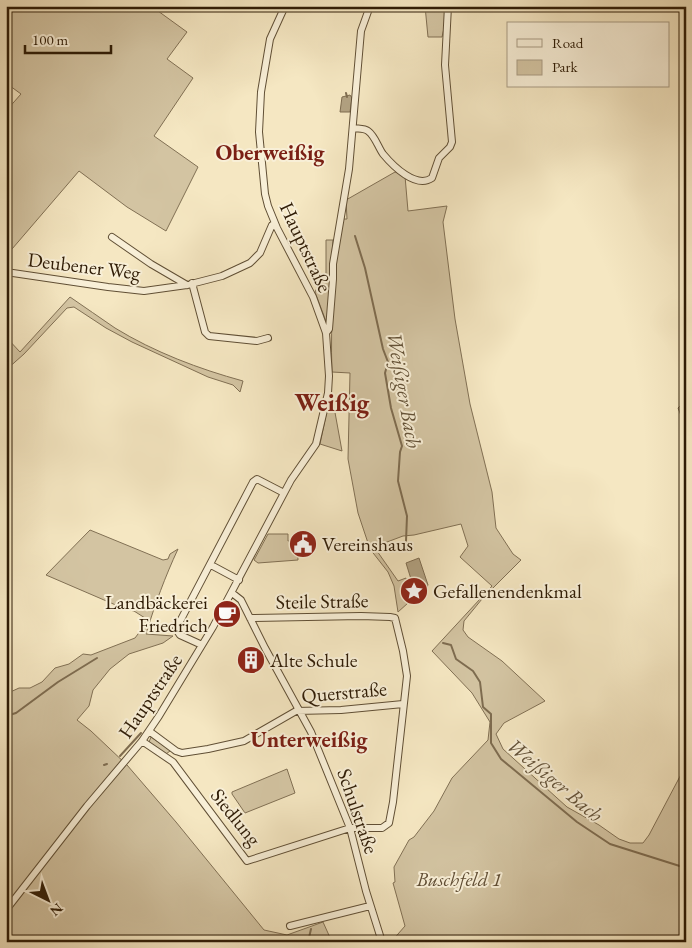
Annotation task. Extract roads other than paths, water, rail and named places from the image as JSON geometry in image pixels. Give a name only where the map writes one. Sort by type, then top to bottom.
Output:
[{"type":"street","name":"Hauptstraße","points":[[6,910],[60,840],[149,731],[202,646],[232,593],[291,480],[316,444],[328,393],[329,376],[326,333],[313,297],[275,224],[265,194],[259,132],[261,92],[270,39],[285,6]]},
{"type":"street","points":[[326,333],[329,328],[334,279],[333,264],[347,185],[361,31],[370,6]]},
{"type":"street","points":[[353,128],[370,132],[392,163],[407,175],[419,180],[429,180],[432,178],[439,158],[450,147],[452,142],[445,65],[448,6]]},
{"type":"street","name":"Deubener Weg","points":[[6,272],[144,291],[190,284],[222,276],[250,263],[260,253],[270,227],[275,224]]},
{"type":"street","name":"Deubener Weg","points":[[112,237],[151,264],[190,284]]},
{"type":"street","points":[[190,284],[205,332],[209,336],[257,340],[268,338]]},
{"type":"street","name":"Hauptstraße","points":[[202,646],[180,635],[176,629],[254,480],[257,479],[284,493]]},
{"type":"street","points":[[210,565],[239,580]]},
{"type":"street","name":"Schulstraße","points":[[232,593],[241,600],[311,732],[350,828],[370,906],[382,942]]},
{"type":"street","name":"Steile Straße","points":[[250,618],[361,616],[395,618],[406,667],[403,704]]},
{"type":"street","points":[[350,828],[382,828],[389,823],[393,802],[403,704]]},
{"type":"street","name":"Querstraße","points":[[176,751],[182,753],[236,743],[252,737],[296,711],[341,710],[403,704]]},
{"type":"street","points":[[149,731],[176,751],[170,759]]},
{"type":"street","name":"Siedlung","points":[[142,741],[170,759],[246,861],[350,828]]},
{"type":"street","points":[[290,926],[370,906]]},
{"type":"waterway","points":[[346,93],[347,97]]},
{"type":"waterway","name":"Weißiger Bach","points":[[355,236],[365,268],[383,349],[388,362],[385,373],[391,408],[402,446],[398,481],[407,516],[406,541]]},
{"type":"waterway","name":"Weißiger Bach","points":[[443,643],[451,645],[456,659],[473,671],[480,682],[483,707],[491,714],[491,743],[501,759],[577,822],[610,844],[686,868]]},
{"type":"waterway","points":[[6,716],[16,713],[58,682],[97,658]]},
{"type":"waterway","points":[[120,756],[141,733]]},
{"type":"waterway","points":[[308,942],[311,929]]},
{"type":"place","name":"Vereinshaus","points":[[303,544]]},
{"type":"place","name":"Gefallenendenkmal","points":[[414,591]]},
{"type":"place","name":"Landbäckerei Friedrich","points":[[227,614]]},
{"type":"place","name":"Alte Schule","points":[[251,660]]},
{"type":"district","name":"Oberweißig","points":[[270,152]]},
{"type":"district","name":"Weißig","points":[[332,402]]},
{"type":"district","name":"Unterweißig","points":[[309,739]]},
{"type":"park label","name":"Buschfeld 1","points":[[459,879]]}]
